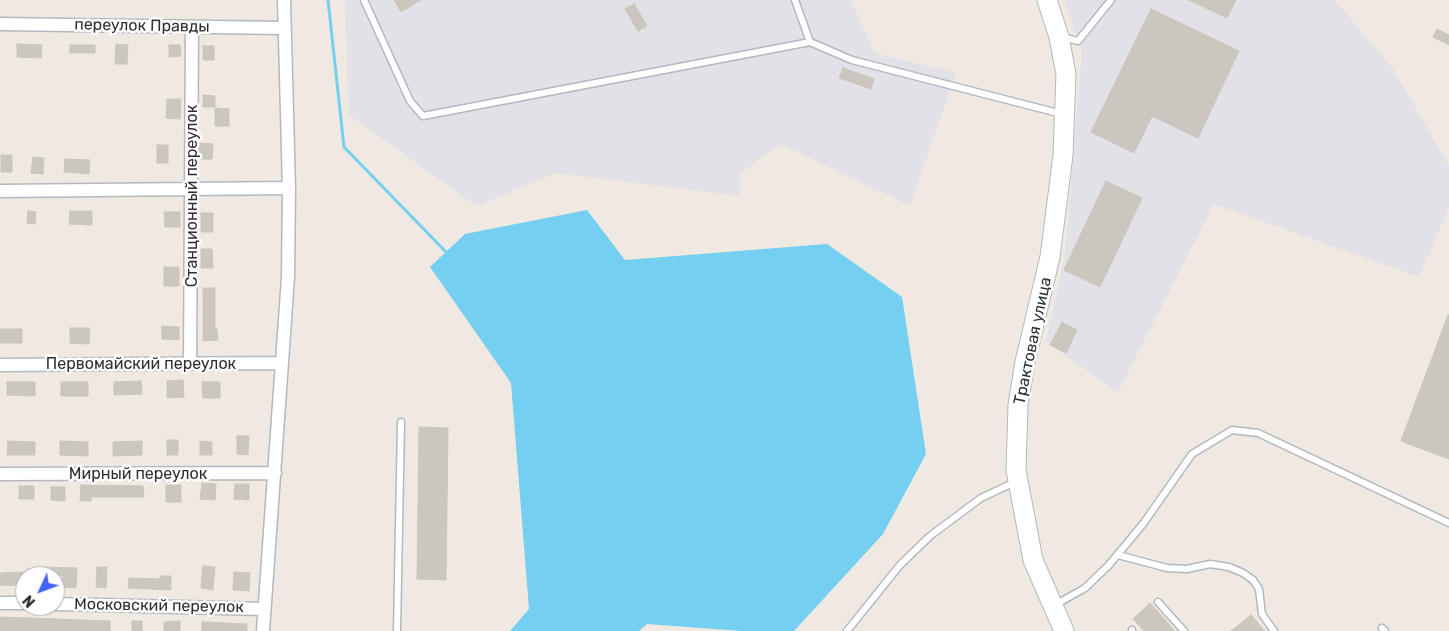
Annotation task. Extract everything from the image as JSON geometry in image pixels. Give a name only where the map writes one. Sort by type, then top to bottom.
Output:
[{"type":"street","points":[[262,631],[288,277],[289,188],[283,28],[284,0]]},
{"type":"street","name":"Трактовая улица","points":[[1047,0],[1059,37],[1066,74],[1063,155],[1050,258],[1025,362],[1018,405],[1018,480],[1033,560],[1064,631]]},
{"type":"street","name":"переулок Правды","points":[[0,24],[283,28]]},
{"type":"street","name":"Станционный переулок","points":[[190,364],[192,28]]},
{"type":"street","points":[[0,191],[289,188]]},
{"type":"street","name":"Первомайский переулок","points":[[0,365],[282,364]]},
{"type":"street","name":"Мирный переулок","points":[[0,474],[275,473]]},
{"type":"street","points":[[0,603],[15,603]]},
{"type":"street","name":"Московский переулок","points":[[65,604],[264,609]]},
{"type":"lane","points":[[364,0],[410,101],[423,116],[810,42],[852,60],[1065,115]]},
{"type":"lane","points":[[795,0],[810,42]]},
{"type":"lane","points":[[1059,37],[1078,41],[1111,0]]},
{"type":"lane","points":[[397,631],[401,422]]},
{"type":"lane","points":[[1052,607],[1085,588],[1118,555],[1143,524],[1192,454],[1232,430],[1258,433],[1449,523]]},
{"type":"lane","points":[[848,631],[900,565],[930,536],[981,498],[1018,480]]},
{"type":"lane","points":[[1118,555],[1168,568],[1187,568],[1210,564],[1229,567],[1252,580],[1259,589],[1262,614],[1274,631]]},
{"type":"lane","points":[[1158,602],[1184,631]]},
{"type":"shaded area","points":[[345,0],[851,0],[874,53],[956,73],[910,206],[781,144],[740,174],[740,196],[556,173],[476,206],[349,115]]},
{"type":"shaded area","points":[[1064,0],[1335,0],[1394,70],[1449,166],[1449,207],[1419,277],[1214,204],[1118,392],[1046,342],[1065,254],[1082,51]]},
{"type":"water","points":[[587,210],[625,260],[827,244],[902,297],[926,454],[883,534],[794,631],[742,631],[647,624],[639,631],[510,631],[529,609],[511,383],[430,267],[465,234]]},
{"type":"building","points":[[394,0],[421,0],[401,12]]},
{"type":"building","points":[[1189,0],[1236,0],[1227,18]]},
{"type":"building","points":[[634,4],[647,26],[638,31],[625,9]]},
{"type":"building","points":[[1151,9],[1239,51],[1198,138],[1152,116],[1134,153],[1091,132]]},
{"type":"building","points":[[1437,29],[1449,35],[1449,45],[1433,37]]},
{"type":"building","points":[[17,44],[42,45],[41,58],[17,57]]},
{"type":"building","points":[[116,44],[128,45],[127,64],[115,64]]},
{"type":"building","points":[[70,45],[95,45],[95,53],[70,53]]},
{"type":"building","points":[[169,45],[180,45],[181,56],[169,57]]},
{"type":"building","points":[[203,46],[214,46],[214,60],[203,60]]},
{"type":"building","points":[[843,68],[874,79],[871,89],[839,78]]},
{"type":"building","points":[[203,95],[215,96],[215,107],[203,107]]},
{"type":"building","points":[[167,99],[181,99],[180,119],[166,118]]},
{"type":"building","points":[[215,108],[229,109],[229,126],[215,126]]},
{"type":"building","points":[[199,143],[213,144],[212,159],[199,159]]},
{"type":"building","points":[[157,145],[168,145],[168,163],[157,163]]},
{"type":"building","points":[[1,155],[12,155],[12,172],[1,172]]},
{"type":"building","points":[[33,157],[44,158],[43,174],[31,173]]},
{"type":"building","points":[[65,159],[90,160],[89,174],[64,172]]},
{"type":"building","points":[[1106,181],[1142,198],[1100,287],[1064,270]]},
{"type":"building","points":[[28,211],[36,212],[35,224],[27,223]]},
{"type":"building","points":[[70,211],[92,211],[92,225],[69,224]]},
{"type":"building","points":[[164,212],[180,212],[180,227],[165,227]]},
{"type":"building","points":[[201,213],[213,213],[213,232],[201,232]]},
{"type":"building","points":[[201,249],[212,249],[213,268],[201,268]]},
{"type":"building","points":[[164,267],[179,267],[179,286],[164,286]]},
{"type":"building","points":[[203,288],[215,288],[215,329],[217,329],[218,340],[203,341]]},
{"type":"building","points":[[1449,315],[1449,459],[1401,441]]},
{"type":"building","points":[[1062,322],[1077,330],[1066,353],[1050,345]]},
{"type":"building","points":[[162,326],[179,327],[179,340],[162,339]]},
{"type":"building","points":[[70,328],[90,328],[89,344],[70,343]]},
{"type":"building","points":[[0,329],[22,329],[22,343],[0,343]]},
{"type":"building","points":[[183,380],[184,397],[167,398],[167,381]]},
{"type":"building","points":[[141,381],[142,394],[114,395],[114,382]]},
{"type":"building","points":[[7,382],[35,382],[35,396],[7,395]]},
{"type":"building","points":[[61,382],[88,382],[88,396],[61,396]]},
{"type":"building","points":[[202,382],[220,382],[220,398],[203,398]]},
{"type":"building","points":[[419,427],[448,428],[446,580],[417,579]]},
{"type":"building","points":[[237,436],[249,436],[248,455],[237,454]]},
{"type":"building","points":[[167,440],[178,440],[178,455],[167,455]]},
{"type":"building","points":[[8,441],[35,442],[35,455],[7,455]]},
{"type":"building","points":[[60,441],[88,442],[88,456],[60,455]]},
{"type":"building","points":[[142,441],[142,455],[113,456],[113,442]]},
{"type":"building","points":[[200,441],[212,442],[212,455],[200,455]]},
{"type":"building","points":[[202,483],[216,484],[215,500],[200,499]]},
{"type":"building","points":[[235,484],[249,484],[249,500],[234,499]]},
{"type":"building","points":[[81,485],[143,486],[144,497],[91,497],[91,501],[80,501]]},
{"type":"building","points":[[166,485],[181,485],[181,502],[166,502]]},
{"type":"building","points":[[19,486],[34,486],[34,499],[19,499]]},
{"type":"building","points":[[51,487],[65,487],[65,501],[51,500]]},
{"type":"building","points":[[203,566],[215,567],[213,590],[201,588]]},
{"type":"building","points":[[97,567],[107,567],[106,588],[96,587]]},
{"type":"building","points":[[65,568],[77,568],[76,588],[65,587]]},
{"type":"building","points":[[15,572],[15,586],[0,585],[0,573]]},
{"type":"building","points":[[234,572],[250,573],[249,591],[233,590]]},
{"type":"building","points":[[160,576],[171,576],[171,590],[128,588],[129,578],[160,579]]},
{"type":"building","points":[[1150,603],[1175,631],[1144,631],[1133,619]]},
{"type":"building","points":[[1251,615],[1265,631],[1231,631]]},
{"type":"building","points":[[0,617],[110,621],[110,631],[0,631]]},
{"type":"building","points":[[132,621],[142,621],[142,631],[132,631]]},
{"type":"building","points":[[180,621],[180,631],[164,631],[164,622]]},
{"type":"building","points":[[202,622],[247,624],[247,631],[202,631]]},
{"type":"waterway","points":[[328,0],[344,147],[446,252]]}]
